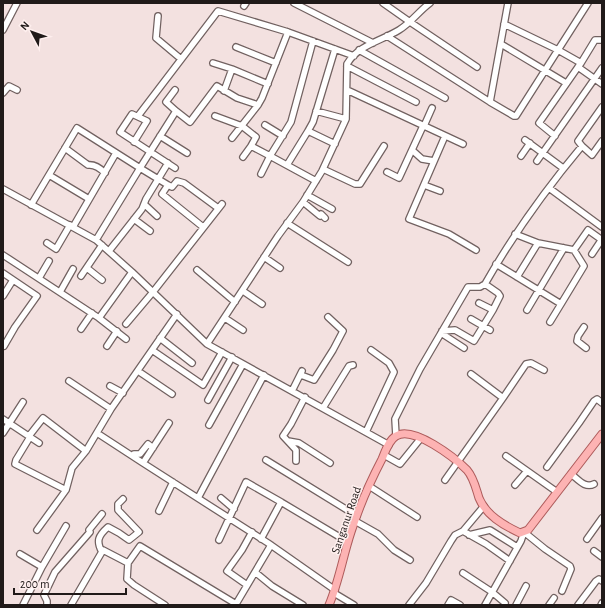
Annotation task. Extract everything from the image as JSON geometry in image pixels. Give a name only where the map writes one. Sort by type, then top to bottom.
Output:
[{"type":"main road","points":[[396,436],[408,433],[421,438],[432,443],[458,463],[470,475],[484,506],[494,518],[520,533],[528,530],[601,438]]},
{"type":"main road","name":"Sanganur Road","points":[[329,605],[356,518],[384,454],[396,436]]},
{"type":"street","points":[[3,30],[17,3]]},
{"type":"street","points":[[294,3],[373,43]]},
{"type":"street","points":[[383,3],[477,67]]},
{"type":"street","points":[[490,102],[508,3]]},
{"type":"street","points":[[387,36],[490,102],[516,116],[588,3]]},
{"type":"street","points":[[207,344],[323,169],[346,119],[347,66],[350,59],[360,50],[398,31],[410,22],[427,4]]},
{"type":"street","points":[[138,116],[218,11],[288,32],[354,56]]},
{"type":"street","points":[[158,16],[156,38],[181,60]]},
{"type":"street","points":[[504,24],[558,50],[602,84]]},
{"type":"street","points":[[232,138],[258,106],[288,32]]},
{"type":"street","points":[[555,136],[538,123],[595,40],[602,40]]},
{"type":"street","points":[[261,174],[291,122],[313,41]]},
{"type":"street","points":[[501,44],[566,83]]},
{"type":"street","points":[[236,47],[276,63]]},
{"type":"street","points":[[287,165],[313,122],[334,49]]},
{"type":"street","points":[[360,50],[445,98]]},
{"type":"street","points":[[214,63],[268,84]]},
{"type":"street","points":[[347,66],[416,102]]},
{"type":"street","points":[[537,160],[602,68]]},
{"type":"street","points":[[224,91],[232,70]]},
{"type":"street","points":[[3,93],[9,86],[17,90]]},
{"type":"street","points":[[175,90],[166,102],[190,122],[217,86],[237,98],[258,106]]},
{"type":"street","points":[[347,90],[463,144]]},
{"type":"street","points":[[602,106],[578,141],[592,155],[602,141]]},
{"type":"street","points":[[387,172],[399,178],[432,108]]},
{"type":"street","points":[[96,240],[176,111]]},
{"type":"street","points":[[316,111],[346,119]]},
{"type":"street","points":[[134,142],[147,120],[132,114],[120,132],[134,142],[175,168]]},
{"type":"street","points":[[215,116],[242,126],[256,137],[243,157]]},
{"type":"street","points":[[265,125],[283,136]]},
{"type":"street","points":[[31,205],[77,128],[168,185],[172,187],[177,181],[184,183],[220,206],[126,324]]},
{"type":"street","points":[[308,131],[335,144]]},
{"type":"street","points":[[160,136],[186,152]]},
{"type":"street","points":[[445,136],[409,219],[449,234],[476,250]]},
{"type":"street","points":[[521,156],[528,142],[563,168]]},
{"type":"street","points":[[251,146],[316,181]]},
{"type":"street","points":[[323,169],[355,184],[360,184],[384,146]]},
{"type":"street","points":[[396,436],[395,419],[420,369],[468,287],[480,287],[485,284],[515,234],[563,168],[582,146]]},
{"type":"street","points":[[65,148],[88,165],[91,164],[99,167],[105,172]]},
{"type":"street","points":[[412,150],[422,159],[434,161]]},
{"type":"street","points":[[47,244],[56,249],[89,199],[116,152]]},
{"type":"street","points":[[109,251],[134,219],[168,163]]},
{"type":"street","points":[[49,175],[89,199]]},
{"type":"street","points":[[168,185],[162,194],[203,227]]},
{"type":"street","points":[[424,185],[440,191]]},
{"type":"street","points":[[549,188],[602,227]]},
{"type":"street","points":[[3,189],[96,240],[177,314],[207,344],[305,397],[389,445]]},
{"type":"street","points":[[307,195],[332,209]]},
{"type":"street","points":[[302,202],[320,216],[321,214],[325,218]]},
{"type":"street","points":[[144,204],[158,216]]},
{"type":"street","points":[[134,219],[150,231]]},
{"type":"street","points":[[288,223],[348,262]]},
{"type":"street","points":[[574,250],[588,230],[602,239],[592,254]]},
{"type":"street","points":[[515,234],[538,243],[574,250],[584,266],[550,322]]},
{"type":"street","points":[[516,277],[538,243]]},
{"type":"street","points":[[81,276],[102,245]]},
{"type":"street","points":[[527,310],[564,248]]},
{"type":"street","points":[[3,255],[92,313],[126,339]]},
{"type":"street","points":[[264,257],[280,268]]},
{"type":"street","points":[[39,278],[49,261]]},
{"type":"street","points":[[496,264],[562,304]]},
{"type":"street","points":[[87,268],[102,280]]},
{"type":"street","points":[[60,292],[74,269]]},
{"type":"street","points":[[197,270],[235,302]]},
{"type":"street","points":[[99,318],[132,272]]},
{"type":"street","points":[[3,273],[37,296],[15,327],[6,346]]},
{"type":"street","points":[[3,296],[13,280]]},
{"type":"street","points":[[442,332],[455,330],[474,341],[500,296],[485,284]]},
{"type":"street","points":[[243,291],[262,304]]},
{"type":"street","points":[[478,303],[493,310]]},
{"type":"street","points":[[81,329],[92,313]]},
{"type":"street","points":[[37,530],[66,490],[72,468],[86,452],[111,409],[177,314]]},
{"type":"street","points":[[292,390],[302,373],[314,380],[333,350],[343,330],[328,317]]},
{"type":"street","points":[[225,318],[243,330]]},
{"type":"street","points":[[471,319],[490,330]]},
{"type":"street","points":[[584,327],[578,336],[577,341],[586,348]]},
{"type":"street","points":[[107,346],[116,331]]},
{"type":"street","points":[[442,332],[464,348]]},
{"type":"street","points":[[160,338],[192,363]]},
{"type":"street","points":[[152,350],[203,385],[222,352]]},
{"type":"street","points":[[366,432],[394,372],[389,363],[371,350]]},
{"type":"street","points":[[208,400],[232,357]]},
{"type":"street","points":[[445,480],[504,398],[526,364],[530,363],[544,370]]},
{"type":"street","points":[[209,425],[243,364]]},
{"type":"street","points":[[323,408],[349,366],[353,365]]},
{"type":"street","points":[[138,372],[172,394]]},
{"type":"street","points":[[471,374],[504,398]]},
{"type":"street","points":[[198,498],[264,375]]},
{"type":"street","points":[[69,381],[111,409]]},
{"type":"street","points":[[110,386],[123,393]]},
{"type":"street","points":[[296,460],[296,450],[283,436],[292,424],[305,397]]},
{"type":"street","points":[[547,467],[580,423],[594,401],[597,399],[602,404]]},
{"type":"street","points":[[3,433],[23,402]]},
{"type":"street","points":[[66,490],[15,464],[16,460],[29,436],[43,418],[86,452]]},
{"type":"street","points":[[3,419],[39,442]]},
{"type":"street","points":[[143,463],[169,423]]},
{"type":"street","points":[[97,433],[252,532],[354,605]]},
{"type":"street","points":[[384,454],[400,464],[421,438]]},
{"type":"street","points":[[288,442],[299,443],[330,463]]},
{"type":"street","points":[[134,454],[140,454],[148,444],[153,448]]},
{"type":"street","points":[[506,456],[557,492]]},
{"type":"street","points":[[266,460],[356,518],[378,534],[394,550],[410,560]]},
{"type":"street","points":[[516,486],[527,471]]},
{"type":"street","points":[[571,474],[586,486],[594,484]]},
{"type":"street","points":[[159,511],[173,482]]},
{"type":"street","points":[[220,540],[246,482],[348,542]]},
{"type":"street","points":[[369,486],[417,517]]},
{"type":"street","points":[[221,498],[234,509]]},
{"type":"street","points":[[102,552],[98,544],[98,539],[108,527],[129,540],[139,532],[118,510],[118,504],[123,500]]},
{"type":"street","points":[[261,539],[281,502]]},
{"type":"street","points":[[409,605],[426,582],[455,535],[463,531],[484,506]]},
{"type":"street","points":[[47,605],[44,595],[55,572],[90,532],[89,530],[102,514]]},
{"type":"street","points":[[586,539],[602,518]]},
{"type":"street","points":[[23,605],[42,567],[66,526]]},
{"type":"street","points":[[469,535],[490,530],[517,547]]},
{"type":"street","points":[[463,531],[486,544],[510,561]]},
{"type":"street","points":[[247,585],[227,571],[242,550],[252,532]]},
{"type":"street","points":[[485,605],[510,561],[524,532],[544,549],[570,566],[571,570],[562,591]]},
{"type":"street","points":[[166,605],[127,579],[128,563],[140,546],[236,604],[271,545]]},
{"type":"street","points":[[102,552],[104,550],[128,563]]},
{"type":"street","points":[[594,551],[602,557]]},
{"type":"street","points":[[71,605],[102,552]]},
{"type":"street","points":[[20,554],[42,567]]},
{"type":"street","points":[[255,572],[272,586],[303,605]]},
{"type":"street","points":[[463,573],[492,592],[505,603]]},
{"type":"street","points":[[578,605],[599,578],[602,581]]},
{"type":"street","points":[[516,605],[526,586]]},
{"type":"street","points":[[550,605],[554,598]]},
{"type":"street","points":[[448,605],[451,600],[460,605]]}]
